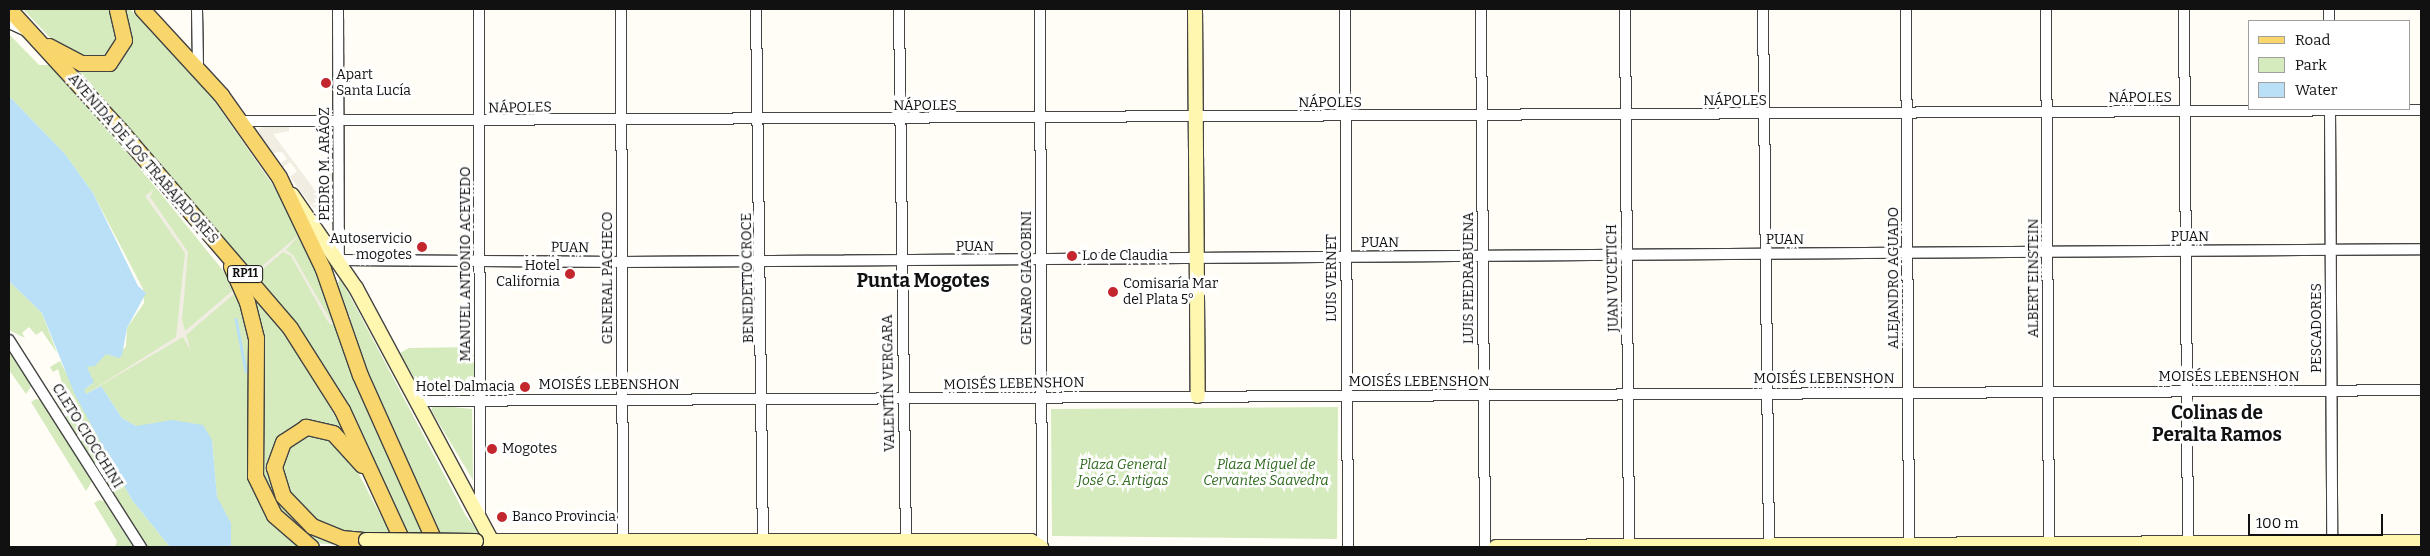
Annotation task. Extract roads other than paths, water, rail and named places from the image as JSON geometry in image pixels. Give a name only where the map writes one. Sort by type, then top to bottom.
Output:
[{"type":"main road","name":"AVENIDA DE LOS TRABAJADORES","points":[[9,9],[224,251],[308,354],[342,410],[405,547]]},
{"type":"main road","points":[[33,36],[82,63],[104,66],[117,57],[124,40],[117,9]]},
{"type":"main road","points":[[142,9],[198,66],[339,260],[494,544]]},
{"type":"main road","points":[[1196,9],[1198,396]]},
{"type":"main road","points":[[279,176],[323,269],[363,382],[437,547]]},
{"type":"main road","points":[[224,251],[247,302],[256,338],[255,476],[274,516],[311,547]]},
{"type":"main road","points":[[374,480],[343,442],[319,428],[293,432],[274,460],[279,488],[305,520],[332,535],[366,540],[476,541],[494,544],[906,544],[1031,541],[1042,547]]},
{"type":"main road","points":[[1496,547],[2188,546],[2421,542]]},
{"type":"street","points":[[197,9],[198,66]]},
{"type":"street","name":"PEDRO M. ARÁOZ","points":[[338,9],[339,260]]},
{"type":"street","name":"MANUEL ANTONIO ACEVEDO","points":[[479,9],[480,519]]},
{"type":"street","name":"GENERAL PACHECO","points":[[620,9],[623,544]]},
{"type":"street","name":"BENEDETTO CROCE","points":[[756,9],[764,398],[763,544]]},
{"type":"street","name":"VALENTÍN VERGARA","points":[[899,9],[906,544]]},
{"type":"street","name":"GENARO GIACOBINI","points":[[1040,9],[1042,547]]},
{"type":"street","name":"LUIS VERNET","points":[[1344,9],[1348,547]]},
{"type":"street","name":"LUIS PIEDRABUENA","points":[[1481,9],[1485,547]]},
{"type":"street","name":"JUAN VUCETICH","points":[[1625,9],[1629,546]]},
{"type":"street","points":[[1763,9],[1765,393],[1769,546]]},
{"type":"street","name":"ALEJANDRO AGUADO","points":[[1906,9],[1909,547]]},
{"type":"street","name":"ALBERT EINSTEIN","points":[[2046,9],[2049,546]]},
{"type":"street","points":[[2184,9],[2188,546]]},
{"type":"street","points":[[9,23],[33,36]]},
{"type":"street","name":"PESCADORES","points":[[2330,110],[2332,545]]},
{"type":"street","name":"NÁPOLES","points":[[239,121],[480,123],[2421,110]]},
{"type":"street","name":"PUAN","points":[[339,260],[901,261],[2421,250]]},
{"type":"street","name":"CLETO CIOCCHINI","points":[[9,340],[141,547]]},
{"type":"street","name":"MOISÉS LEBENSHON","points":[[417,401],[2421,390]]},
{"type":"water","points":[[9,96],[65,154],[93,193],[138,286],[146,293],[127,328],[122,355],[119,358],[106,354],[95,366],[87,367],[94,382],[84,390],[86,394],[101,386],[122,418],[136,426],[172,420],[203,425],[212,440],[217,497],[231,523],[231,547],[170,547],[132,500],[75,395],[42,313],[9,281]]},
{"type":"waterway","points":[[236,319],[246,371]]},
{"type":"place","name":"Apart Santa Lucía","points":[[326,83]]},
{"type":"place","name":"Autoservicio mogotes","points":[[422,247]]},
{"type":"place","name":"Lo de Claudia","points":[[1072,256]]},
{"type":"place","name":"Hotel California","points":[[570,274]]},
{"type":"place","name":"Comisaría Mar del Plata 5°","points":[[1113,292]]},
{"type":"place","name":"Hotel Dalmacia","points":[[525,387]]},
{"type":"place","name":"Mogotes","points":[[492,449]]},
{"type":"place","name":"Banco Provincia","points":[[502,517]]},
{"type":"district","name":"Punta Mogotes","points":[[923,281]]},
{"type":"district","name":"Colinas de Peralta Ramos","points":[[2217,424]]},
{"type":"park label","name":"Plaza General José G. Artigas","points":[[1123,474]]},
{"type":"park label","name":"Plaza Miguel de Cervantes Saavedra","points":[[1266,474]]}]
